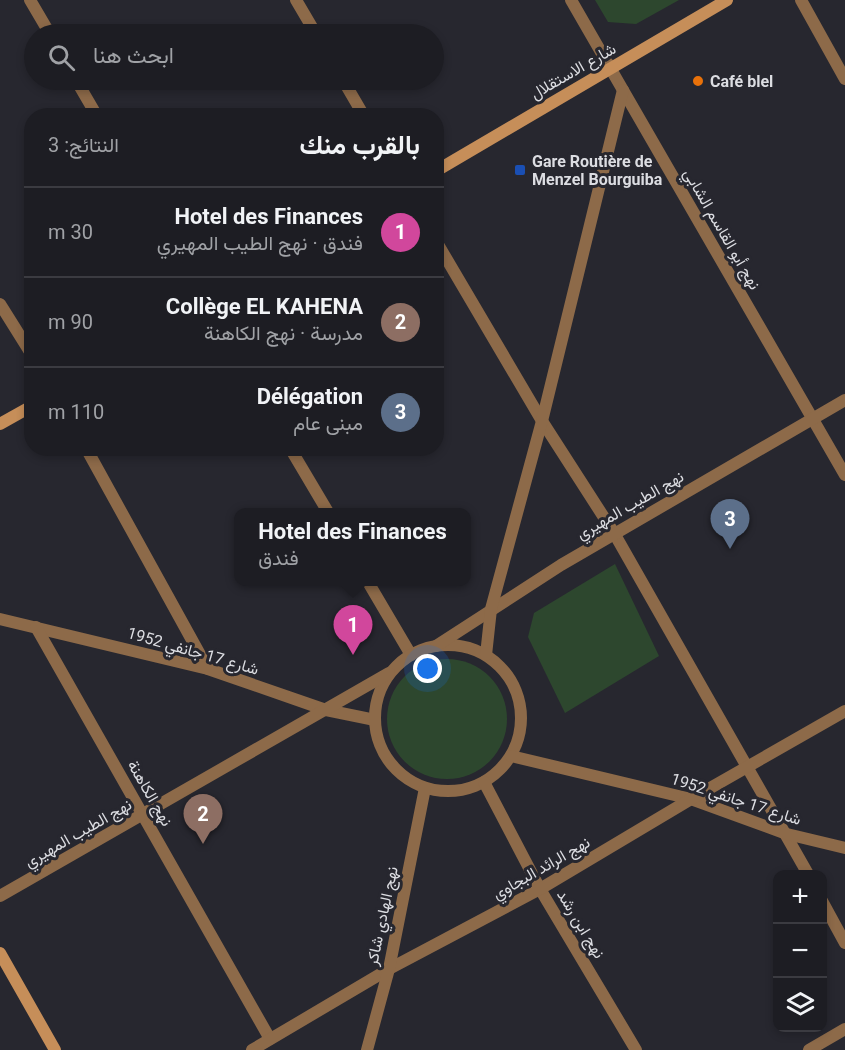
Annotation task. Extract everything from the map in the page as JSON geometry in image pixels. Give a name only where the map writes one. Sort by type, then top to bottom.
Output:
[{"type":"main road","name":"شارع الاستقلال","points":[[444,166],[727,0]]},
{"type":"main road","points":[[0,424],[24,410]]},
{"type":"main road","points":[[0,954],[55,1050]]},
{"type":"street","points":[[30,0],[44,24]]},
{"type":"street","points":[[296,0],[310,24]]},
{"type":"street","name":"نهج أبو القاسم الشابي","points":[[571,0],[845,475]]},
{"type":"street","points":[[801,0],[845,79]]},
{"type":"street","points":[[82,90],[92,108]]},
{"type":"street","points":[[349,90],[359,108]]},
{"type":"street","points":[[486,655],[491,609],[542,421],[623,90]]},
{"type":"street","points":[[444,255],[542,421],[614,533],[806,870]]},
{"type":"street","points":[[0,303],[24,342]]},
{"type":"street","name":"نهج الطيب المهيري","points":[[435,646],[614,533],[845,400]]},
{"type":"street","points":[[90,456],[208,669]]},
{"type":"street","points":[[295,456],[325,508]]},
{"type":"street","points":[[370,586],[411,655]]},
{"type":"street","name":"شارع 17 جانفي 1952","points":[[0,619],[208,669],[326,710],[375,720]]},
{"type":"street","name":"نهج الكاهنة","points":[[36,627],[270,1039]]},
{"type":"street","points":[[435,646],[462,646],[486,655],[503,670],[516,689],[521,711],[519,735],[511,756],[484,782],[456,791],[425,788],[405,778],[389,762],[379,742],[375,720],[376,703],[382,686],[392,672],[411,655],[435,646]]},
{"type":"street","name":"نهج الطيب المهيري","points":[[0,896],[392,672]]},
{"type":"street","name":"نهج الرائد البجاوي","points":[[252,1050],[389,969],[540,889],[747,766],[845,711]]},
{"type":"street","name":"شارع 17 جانفي 1952","points":[[511,756],[691,799],[787,834],[845,848]]},
{"type":"street","name":"نهج ابن رشد","points":[[484,782],[540,889],[636,1050]]},
{"type":"street","name":"نهج الهادي شاكر","points":[[367,1050],[389,969],[425,788]]},
{"type":"street","points":[[827,910],[845,943]]},
{"type":"street","points":[[809,1050],[845,1029]]},
{"type":"green space","points":[[595,0],[679,0],[636,24],[608,22]]},
{"type":"green space","points":[[615,564],[659,656],[565,713],[528,637],[534,613]]},
{"type":"green space","points":[[447,659],[470,663],[490,676],[503,696],[507,719],[503,742],[490,762],[470,775],[447,779],[424,775],[404,762],[391,742],[387,719],[391,696],[404,676],[424,663]]},
{"type":"place","name":"Café blel","points":[[698,81]]},
{"type":"place","name":"Gare Routière de Menzel Bourguiba","points":[[520,170]]},
{"type":"place","name":"Délégation","points":[[730,549]]},
{"type":"place","name":"Hotel des Finances","points":[[353,655]]},
{"type":"place","name":"Collège EL KAHENA","points":[[203,844]]}]
